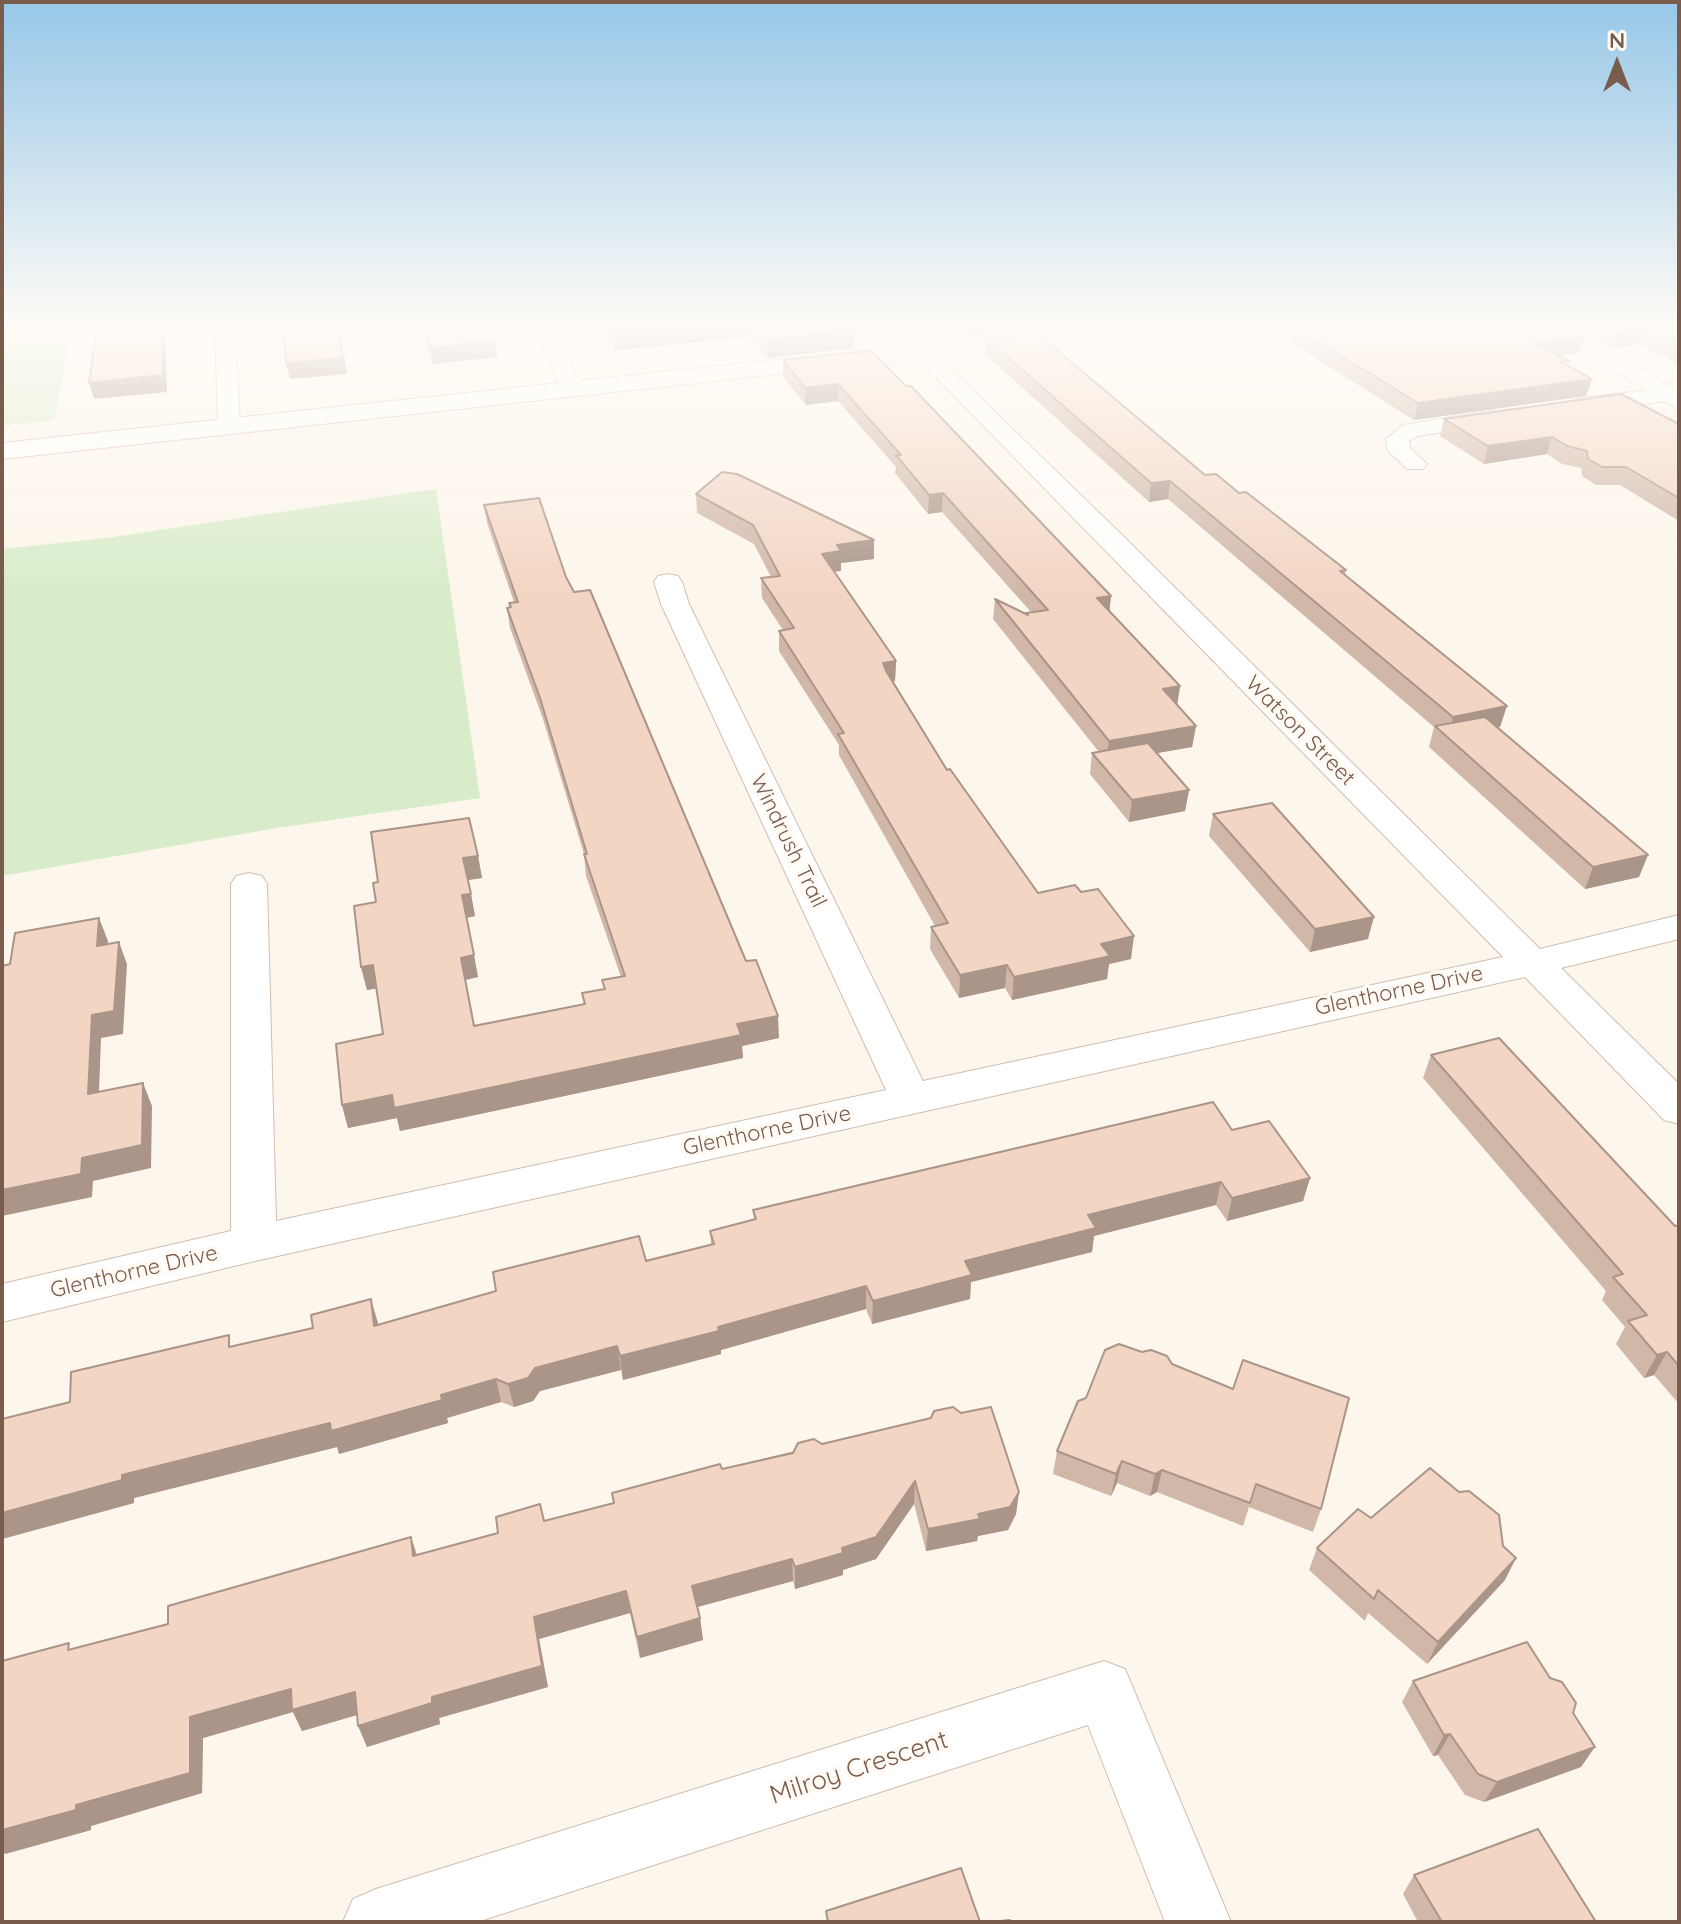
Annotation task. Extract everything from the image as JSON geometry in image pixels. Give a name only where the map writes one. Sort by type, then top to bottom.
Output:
[{"type":"main road","points":[[2,451],[343,415]]},
{"type":"street","points":[[229,415],[229,427]]},
{"type":"street","name":"Watson Street","points":[[985,415],[1679,1109]]},
{"type":"street","points":[[1415,464],[1399,450],[1397,439],[1411,430],[1513,415]]},
{"type":"street","name":"Windrush Trail","points":[[668,582],[675,604],[911,1099]]},
{"type":"street","points":[[249,884],[251,1191],[255,1243]]},
{"type":"street","name":"Glenthorne Drive","points":[[2,1303],[255,1243],[1532,963],[1679,927]]},
{"type":"street","name":"Milroy Crescent","points":[[376,1922],[1104,1690],[1198,1922]]},
{"type":"green space","points":[[2,415],[56,415],[55,420],[2,426]]},
{"type":"green space","points":[[436,489],[480,798],[277,828],[2,876],[2,549],[106,538]]},
{"type":"building","points":[[865,415],[938,415],[1111,596],[1097,598],[1180,686],[1163,689],[1196,726],[1109,741],[995,599],[1028,615],[1026,613],[1048,610],[943,493],[929,495],[896,455],[901,455]]},
{"type":"building","points":[[1073,415],[1134,415],[1205,475],[1216,474],[1239,493],[1246,492],[1346,570],[1340,571],[1507,706],[1453,717],[1170,481],[1151,483]]},
{"type":"building","points":[[1474,415],[1661,415],[1679,424],[1679,498],[1626,467],[1602,467],[1588,459],[1587,451],[1567,446],[1552,437],[1488,446],[1444,419]]},
{"type":"building","points":[[722,472],[737,474],[874,540],[837,545],[841,551],[822,554],[896,661],[883,663],[886,671],[947,770],[950,769],[1038,893],[1075,885],[1081,892],[1098,889],[1134,936],[1101,944],[1110,956],[1070,965],[1014,977],[1007,965],[960,975],[931,927],[948,923],[838,734],[844,733],[779,631],[794,628],[761,578],[780,576],[753,525],[696,494]]},
{"type":"building","points":[[539,498],[566,577],[574,592],[590,590],[746,961],[756,960],[778,1016],[737,1024],[741,1035],[394,1108],[392,1095],[342,1105],[336,1044],[383,1034],[373,965],[361,967],[354,906],[376,902],[373,883],[378,882],[371,832],[469,818],[478,856],[463,858],[471,894],[462,895],[474,955],[461,958],[474,1026],[585,1004],[582,993],[605,989],[602,980],[625,976],[584,854],[587,854],[540,698],[507,608],[511,607],[509,603],[518,602],[484,505]]},
{"type":"building","points":[[1485,717],[1648,855],[1593,867],[1435,726]]},
{"type":"building","points":[[1148,743],[1189,790],[1132,800],[1092,753]]},
{"type":"building","points":[[1272,803],[1374,917],[1315,929],[1213,814]]},
{"type":"building","points":[[99,918],[97,946],[119,942],[114,1011],[92,1015],[88,1094],[143,1083],[142,1145],[82,1158],[81,1174],[2,1190],[2,966],[10,964],[15,933]]},
{"type":"building","points":[[1499,1038],[1675,1226],[1679,1225],[1679,1366],[1667,1352],[1657,1355],[1628,1321],[1647,1315],[1613,1277],[1623,1274],[1431,1055]]},
{"type":"building","points":[[1213,1102],[1232,1130],[1269,1121],[1310,1178],[1232,1198],[1221,1182],[1088,1215],[1096,1228],[965,1261],[972,1275],[873,1301],[866,1286],[718,1327],[719,1331],[620,1356],[617,1346],[535,1368],[528,1378],[508,1384],[496,1379],[441,1395],[442,1400],[331,1431],[330,1423],[122,1475],[122,1480],[2,1513],[2,1419],[70,1402],[71,1372],[229,1335],[229,1347],[313,1328],[311,1315],[371,1299],[374,1326],[496,1291],[493,1272],[639,1236],[646,1261],[714,1244],[710,1231],[756,1219],[753,1210]]},
{"type":"building","points":[[1119,1344],[1167,1356],[1172,1364],[1233,1389],[1243,1360],[1349,1398],[1321,1509],[1256,1484],[1250,1503],[1162,1470],[1155,1474],[1122,1461],[1116,1474],[1057,1451],[1078,1401],[1086,1398],[1105,1350]]},
{"type":"building","points":[[953,1407],[961,1413],[991,1407],[1019,1492],[1010,1507],[978,1514],[980,1519],[928,1529],[915,1481],[876,1537],[842,1548],[843,1553],[795,1567],[792,1559],[692,1586],[700,1618],[637,1637],[626,1591],[534,1617],[542,1666],[432,1697],[432,1703],[358,1726],[355,1692],[292,1710],[291,1689],[190,1717],[190,1773],[76,1805],[76,1810],[2,1830],[2,1661],[69,1643],[68,1650],[168,1624],[168,1606],[411,1537],[413,1556],[498,1533],[496,1517],[540,1504],[544,1521],[614,1503],[612,1493],[720,1464],[722,1469],[793,1453],[798,1443],[814,1439],[822,1444],[931,1418],[934,1411]]},
{"type":"building","points":[[1430,1468],[1459,1492],[1469,1491],[1499,1515],[1503,1546],[1516,1558],[1438,1642],[1378,1590],[1374,1599],[1317,1548],[1358,1509],[1371,1518]]},
{"type":"building","points":[[1527,1642],[1550,1678],[1562,1682],[1576,1703],[1573,1713],[1595,1747],[1497,1782],[1478,1774],[1450,1734],[1444,1735],[1413,1681]]},
{"type":"building","points":[[1538,1829],[1596,1922],[1442,1922],[1414,1875]]},
{"type":"building","points":[[961,1868],[980,1922],[828,1922],[826,1911]]}]
